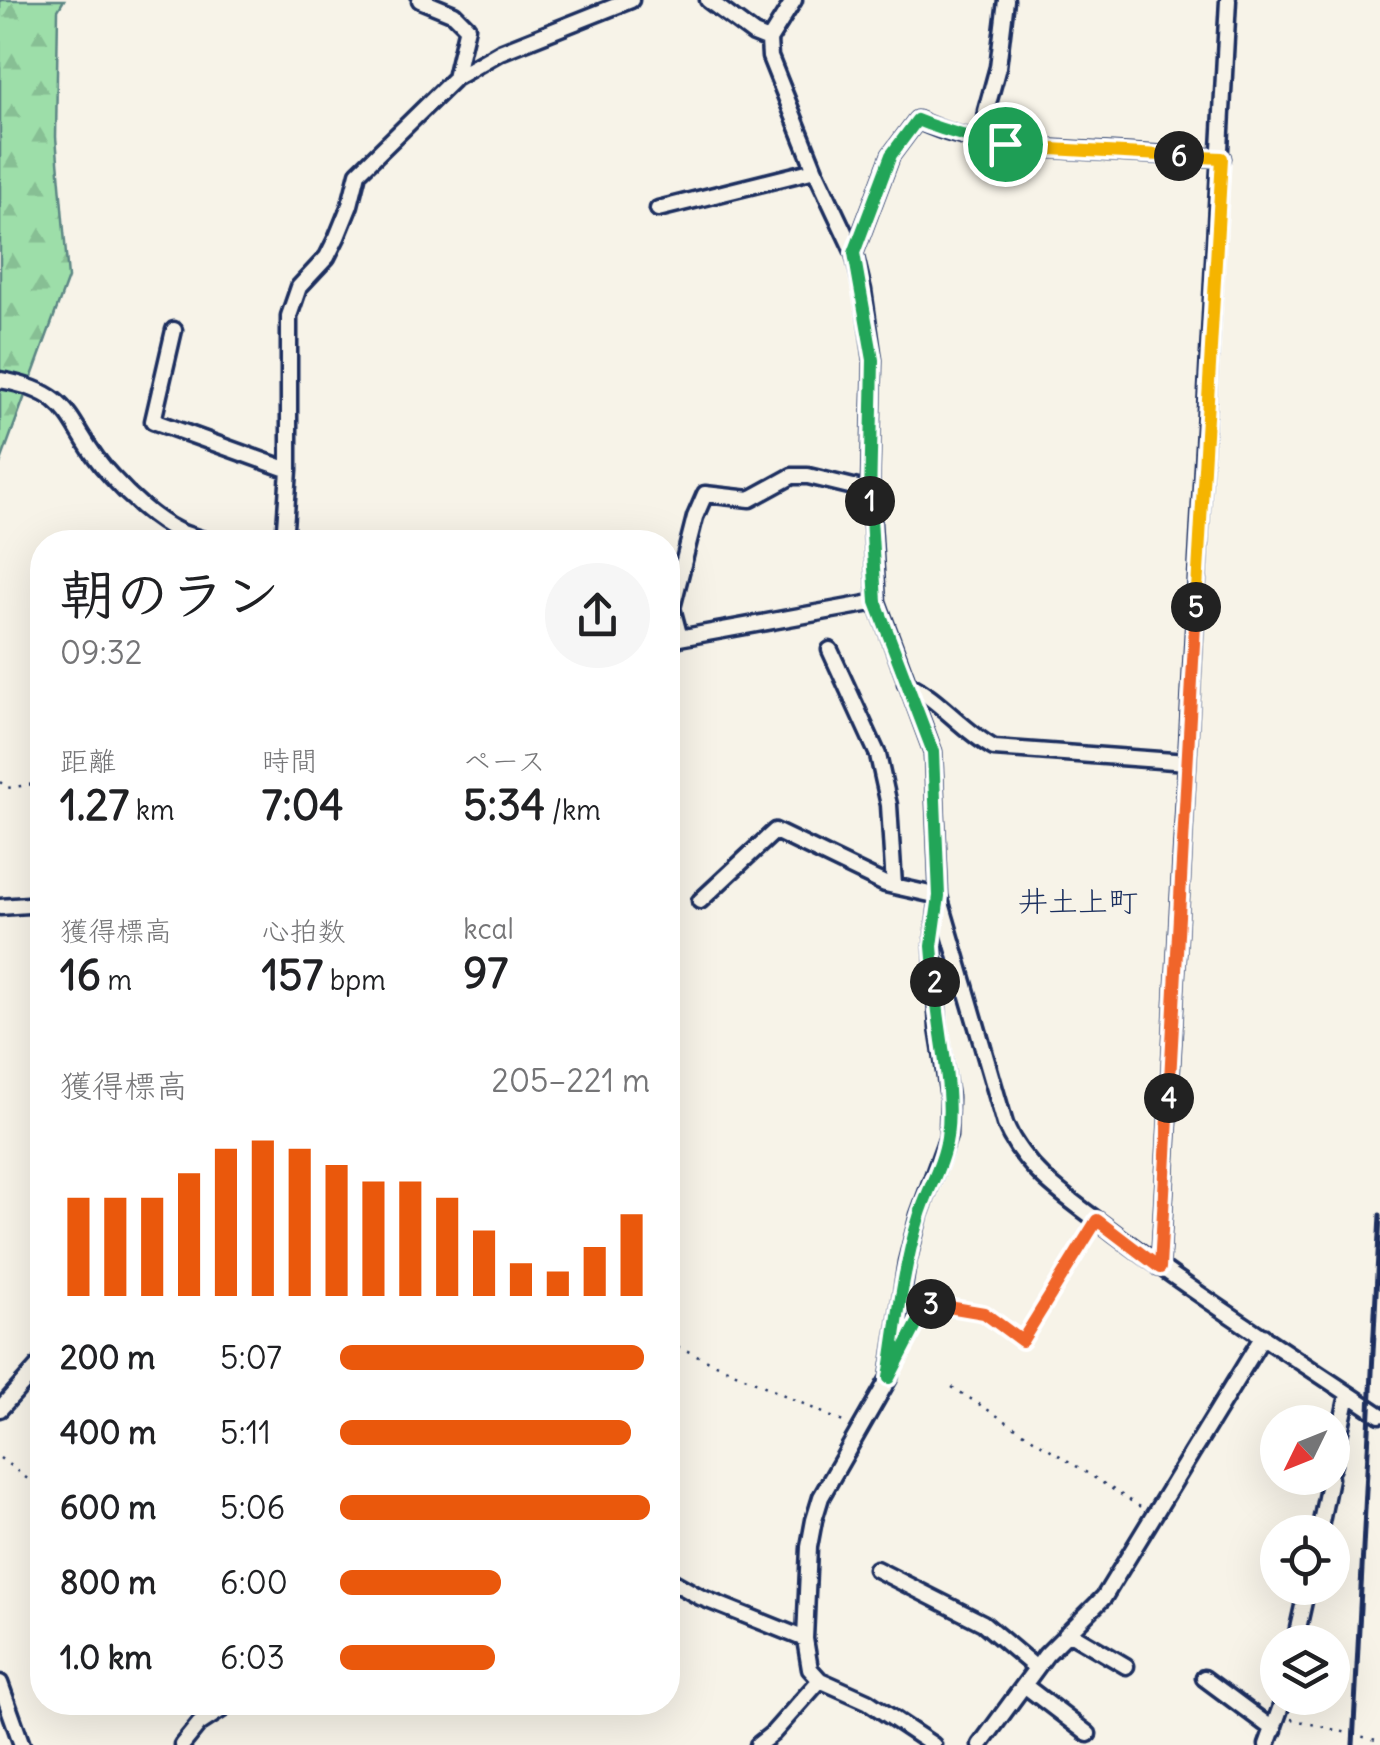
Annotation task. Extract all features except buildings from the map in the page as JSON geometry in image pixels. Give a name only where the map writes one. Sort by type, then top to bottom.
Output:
[{"type":"street","points":[[420,0],[454,14],[467,27],[455,78]]},
{"type":"street","points":[[285,530],[292,300],[298,287],[327,257],[337,238],[358,173],[455,78],[500,52],[631,0]]},
{"type":"street","points":[[708,0],[754,34],[769,40]]},
{"type":"street","points":[[794,0],[769,40],[770,57],[815,170],[854,253],[873,360],[870,491],[876,602],[933,752],[939,896],[932,946],[948,1096],[948,1136],[919,1215],[907,1262],[889,1378],[821,1497],[814,1520],[805,1639],[810,1669],[820,1680],[867,1701],[933,1745]]},
{"type":"street","points":[[994,138],[987,128],[986,112],[998,67],[1006,0]]},
{"type":"street","points":[[1160,1268],[1228,0]]},
{"type":"street","points":[[854,253],[891,155],[917,120],[1018,147],[1222,158]]},
{"type":"street","points":[[658,209],[815,170]]},
{"type":"street","points":[[174,330],[154,421],[289,470]]},
{"type":"street","points":[[0,380],[27,385],[51,396],[68,413],[112,478],[178,530]]},
{"type":"street","points":[[680,576],[705,494],[750,499],[792,476],[808,476],[870,491]]},
{"type":"street","points":[[680,638],[876,602]]},
{"type":"street","points":[[830,650],[878,755],[889,806],[894,886]]},
{"type":"street","points":[[906,683],[927,693],[968,734],[994,748],[1187,762]]},
{"type":"street","points":[[700,902],[775,831],[894,886],[939,896]]},
{"type":"street","points":[[939,896],[1011,1139],[1036,1171],[1160,1268],[1380,1416]]},
{"type":"street","points":[[0,907],[30,905]]},
{"type":"street","points":[[980,1745],[1036,1668],[1104,1596],[1263,1336]]},
{"type":"street","points":[[0,1409],[30,1375]]},
{"type":"street","points":[[1346,1405],[1348,1395]]},
{"type":"street","points":[[876,1569],[982,1623],[1036,1668]]},
{"type":"street","points":[[680,1586],[805,1639]]},
{"type":"street","points":[[1068,1632],[1126,1666]]},
{"type":"street","points":[[1204,1678],[1277,1723]]},
{"type":"street","points":[[758,1745],[777,1737],[820,1680]]},
{"type":"street","points":[[0,1683],[22,1745]]},
{"type":"street","points":[[1024,1685],[1088,1734]]},
{"type":"street","points":[[182,1745],[199,1724],[213,1715]]},
{"type":"street","points":[[1267,1745],[1279,1715]]},
{"type":"path","points":[[0,782],[7,788],[30,785]]},
{"type":"path","points":[[911,1340],[928,1303],[984,1313],[1022,1341],[1097,1220]]},
{"type":"path","points":[[680,1348],[860,1430]]},
{"type":"path","points":[[952,1387],[1152,1514]]},
{"type":"path","points":[[0,1458],[30,1481]]},
{"type":"path","points":[[1277,1723],[1380,1742]]},
{"type":"green space","points":[[0,0],[64,0],[58,10],[56,137],[68,278],[0,464]]},
{"type":"railway","points":[[1353,1745],[1380,1215]]},
{"type":"district","name":"井土上町","points":[[1078,901]]},
{"type":"route","points":[[917,120],[1005,144],[1222,158],[1160,1268],[1097,1220],[1022,1341],[984,1313],[928,1303],[889,1378],[907,1262],[919,1215],[948,1136],[948,1096],[932,946],[939,896],[933,752],[876,602],[870,491],[873,360],[854,253],[891,155],[917,120]]}]
